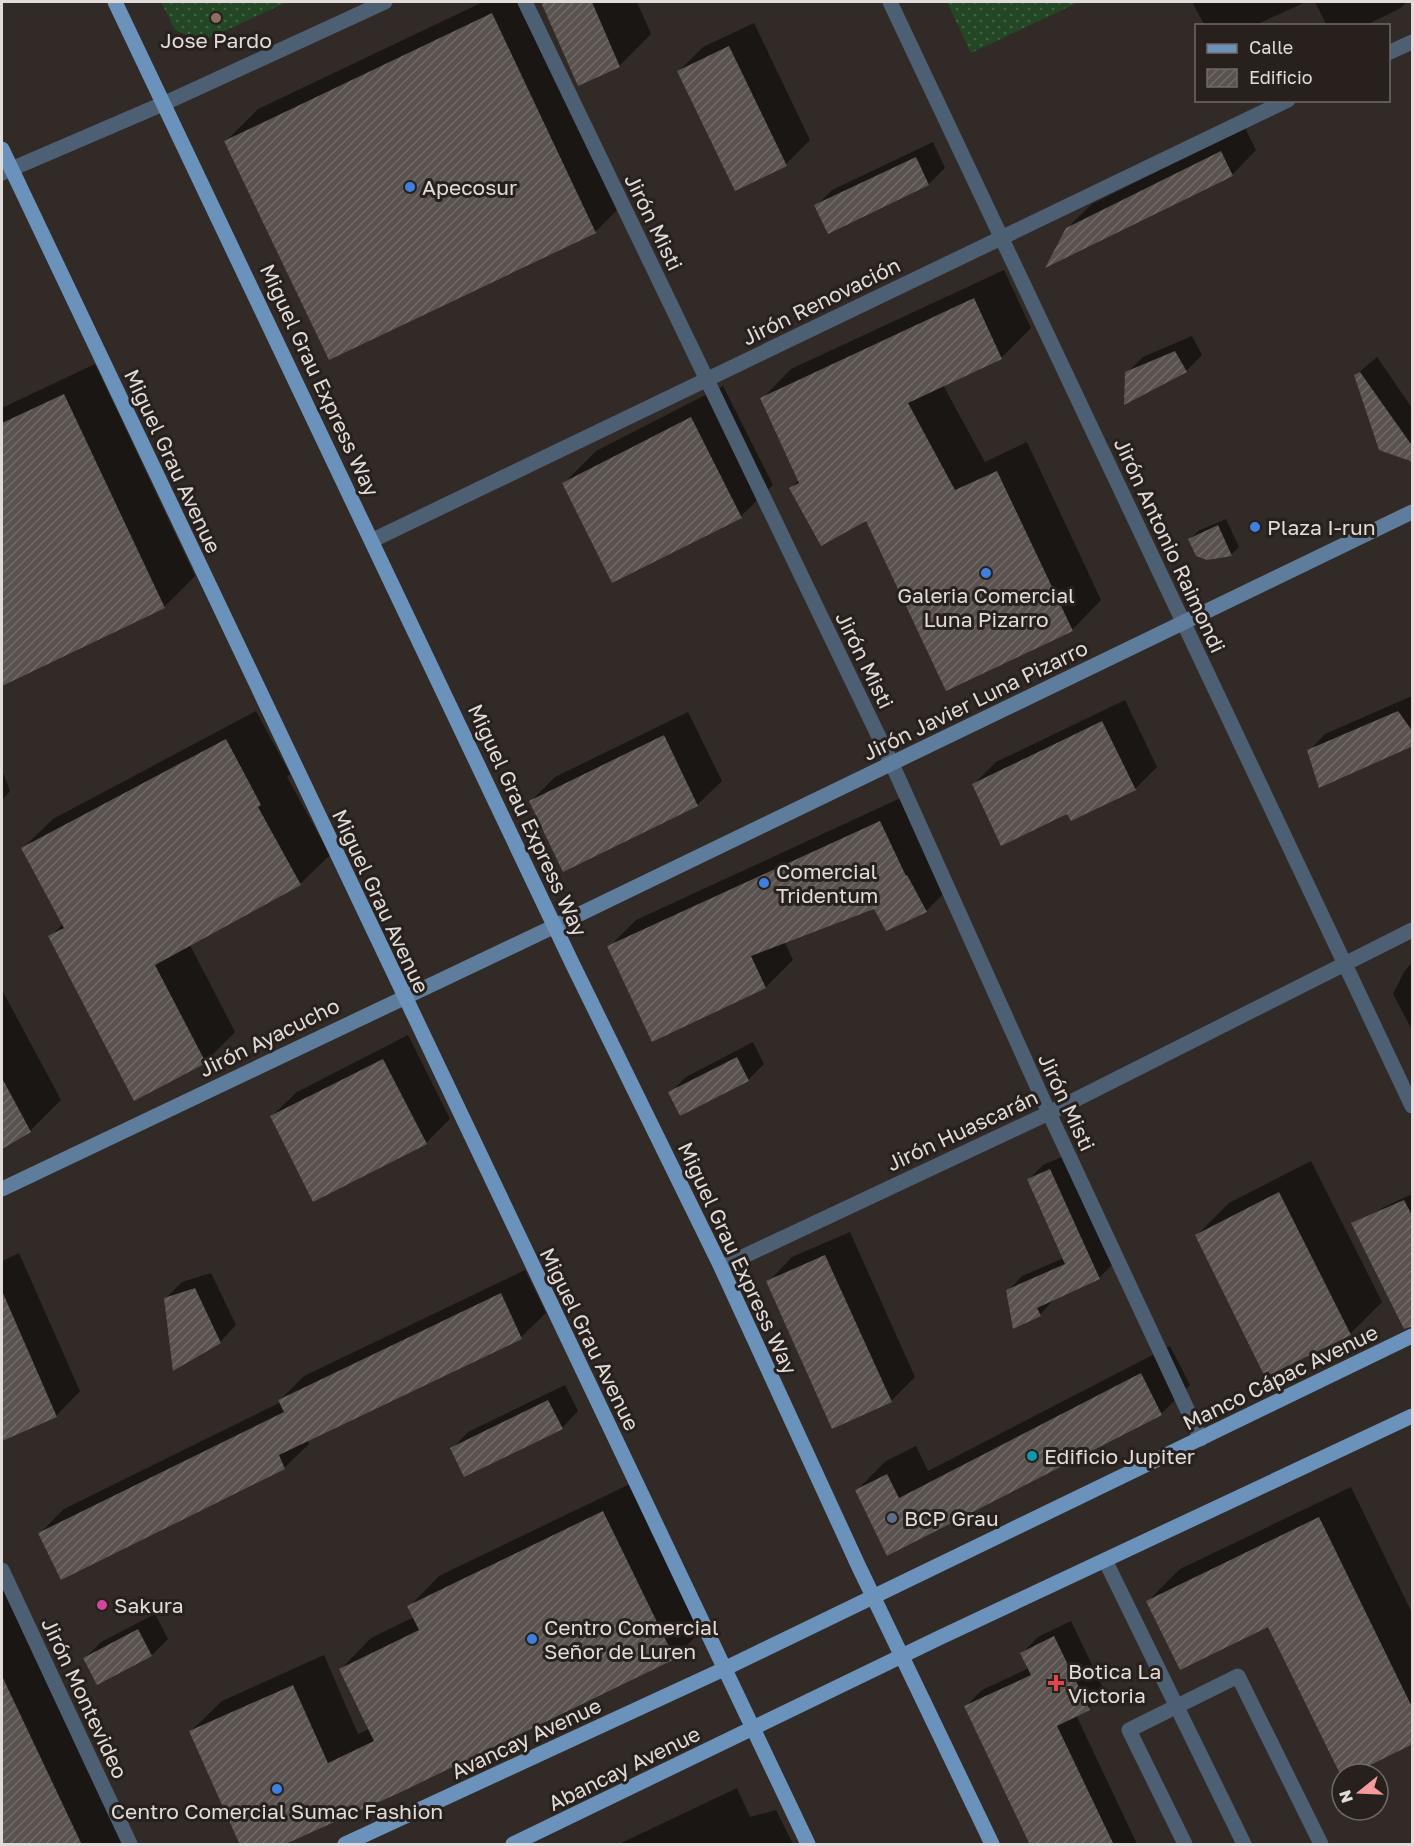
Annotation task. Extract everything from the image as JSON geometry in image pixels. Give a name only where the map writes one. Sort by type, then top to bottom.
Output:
[{"type":"main road","name":"Miguel Grau Express Way","points":[[116,2],[555,926],[721,1267],[903,1656]]},
{"type":"main road","name":"Miguel Grau Avenue","points":[[2,149],[6,171],[410,993],[758,1726]]},
{"type":"main road","name":"Manco Cápac Avenue","points":[[843,1612],[1413,1336]]},
{"type":"main road","points":[[992,1845],[903,1656],[1413,1416]]},
{"type":"main road","name":"Avancay Avenue","points":[[345,1845],[843,1612]]},
{"type":"main road","name":"Abancay Avenue","points":[[513,1845],[903,1656]]},
{"type":"main road","points":[[758,1726],[808,1845]]},
{"type":"street","points":[[6,171],[139,114],[385,2]]},
{"type":"street","name":"Jirón Misti","points":[[525,2],[892,764],[1049,1113],[1201,1439]]},
{"type":"street","name":"Jirón Antonio Raimondi","points":[[890,2],[1413,1106]]},
{"type":"street","points":[[1390,53],[1413,42]]},
{"type":"street","name":"Jirón Renovación","points":[[373,540],[1284,102]]},
{"type":"street","name":"Jirón Javier Luna Pizarro","points":[[555,926],[1413,512]]},
{"type":"street","name":"Jirón Ayacucho","points":[[2,1189],[555,926]]},
{"type":"street","name":"Jirón Huascarán","points":[[721,1267],[1049,1113],[1413,930]]},
{"type":"street","points":[[1105,1560],[1244,1845]]},
{"type":"street","name":"Jirón Montevideo","points":[[2,1570],[130,1845]]},
{"type":"street","points":[[1185,1845],[1129,1730],[1238,1676],[1321,1845]]},
{"type":"green space","name":"Jose Pardo","points":[[161,2],[287,2],[201,42],[175,30]]},
{"type":"green space","points":[[947,2],[1079,2],[971,53]]},
{"type":"building","points":[[541,2],[592,2],[620,67],[578,86]]},
{"type":"building","name":"Apecosur","points":[[492,13],[596,233],[329,360],[224,141]]},
{"type":"building","points":[[729,46],[787,166],[735,191],[677,71]]},
{"type":"building","points":[[1221,151],[1233,176],[1045,268],[1066,228]]},
{"type":"building","points":[[916,157],[929,185],[828,234],[814,205]]},
{"type":"building","points":[[974,298],[1002,359],[908,403],[955,490],[997,471],[1073,631],[946,691],[866,521],[821,546],[789,488],[799,483],[760,398]]},
{"type":"building","points":[[1175,351],[1187,372],[1124,405],[1125,372]]},
{"type":"building","points":[[1360,372],[1413,447],[1413,462],[1379,450],[1354,375]]},
{"type":"building","points":[[64,394],[165,608],[2,686],[2,423]]},
{"type":"building","points":[[691,417],[742,518],[612,583],[562,483]]},
{"type":"building","points":[[1218,525],[1232,556],[1207,560],[1196,556],[1188,539]]},
{"type":"building","points":[[1398,711],[1413,732],[1413,746],[1319,788],[1307,750]]},
{"type":"building","points":[[1102,721],[1136,790],[1071,821],[1067,814],[1001,846],[972,784]]},
{"type":"building","points":[[664,735],[698,806],[563,872],[529,801]]},
{"type":"building","points":[[226,739],[261,805],[258,807],[301,885],[155,965],[206,1063],[134,1101],[48,936],[64,928],[21,848]]},
{"type":"building","points":[[880,821],[906,876],[927,912],[886,931],[874,909],[751,956],[766,988],[652,1042],[607,946]]},
{"type":"building","points":[[737,1057],[749,1081],[680,1116],[668,1092]]},
{"type":"building","points":[[383,1059],[427,1144],[313,1202],[270,1116]]},
{"type":"building","points":[[2,1078],[31,1132],[2,1149]]},
{"type":"building","points":[[1050,1169],[1100,1279],[1037,1308],[1041,1316],[1013,1329],[1006,1290],[1065,1264],[1027,1179]]},
{"type":"building","points":[[1279,1192],[1351,1335],[1265,1377],[1195,1235]]},
{"type":"building","points":[[1404,1200],[1413,1217],[1413,1326],[1404,1329],[1351,1223]]},
{"type":"building","points":[[825,1255],[892,1402],[832,1429],[766,1281]]},
{"type":"building","points":[[195,1288],[221,1343],[173,1371],[164,1298]]},
{"type":"building","points":[[2,1291],[57,1417],[2,1441]]},
{"type":"building","points":[[501,1293],[522,1339],[279,1455],[285,1469],[61,1580],[38,1533],[284,1412],[278,1400]]},
{"type":"building","name":"Edificio Jupiter","points":[[1141,1373],[1162,1415],[887,1556],[855,1490],[887,1474],[899,1498]]},
{"type":"building","points":[[548,1400],[563,1429],[464,1477],[450,1448]]},
{"type":"building","name":"Centro Comercial Señor de Luren","points":[[603,1511],[675,1659],[399,1793],[283,1845],[240,1845],[189,1731],[293,1685],[328,1763],[374,1741],[339,1669],[419,1630],[407,1606]]},
{"type":"building","points":[[1319,1517],[1413,1709],[1413,1744],[1376,1762],[1334,1762],[1268,1627],[1180,1670],[1146,1601]]},
{"type":"building","points":[[138,1629],[152,1656],[97,1685],[83,1658]]},
{"type":"building","points":[[1054,1636],[1090,1710],[1057,1726],[1114,1845],[1030,1845],[964,1706],[1031,1675],[1020,1653]]},
{"type":"building","points":[[2,1676],[82,1845],[2,1845]]},
{"type":"place","name":"Jose Pardo","points":[[216,18]]},
{"type":"place","name":"Apecosur","points":[[410,187]]},
{"type":"place","name":"Plaza I-run","points":[[1255,527]]},
{"type":"place","name":"Galeria Comercial Luna Pizarro","points":[[986,573]]},
{"type":"place","name":"Comercial Tridentum","points":[[764,883]]},
{"type":"place","name":"Edificio Jupiter","points":[[1032,1456]]},
{"type":"place","name":"BCP Grau","points":[[892,1518]]},
{"type":"place","name":"Sakura","points":[[102,1605]]},
{"type":"place","name":"Centro Comercial Señor de Luren","points":[[532,1639]]},
{"type":"place","name":"Botica La Victoria","points":[[1056,1683]]},
{"type":"place","name":"Centro Comercial Sumac Fashion","points":[[277,1789]]}]
